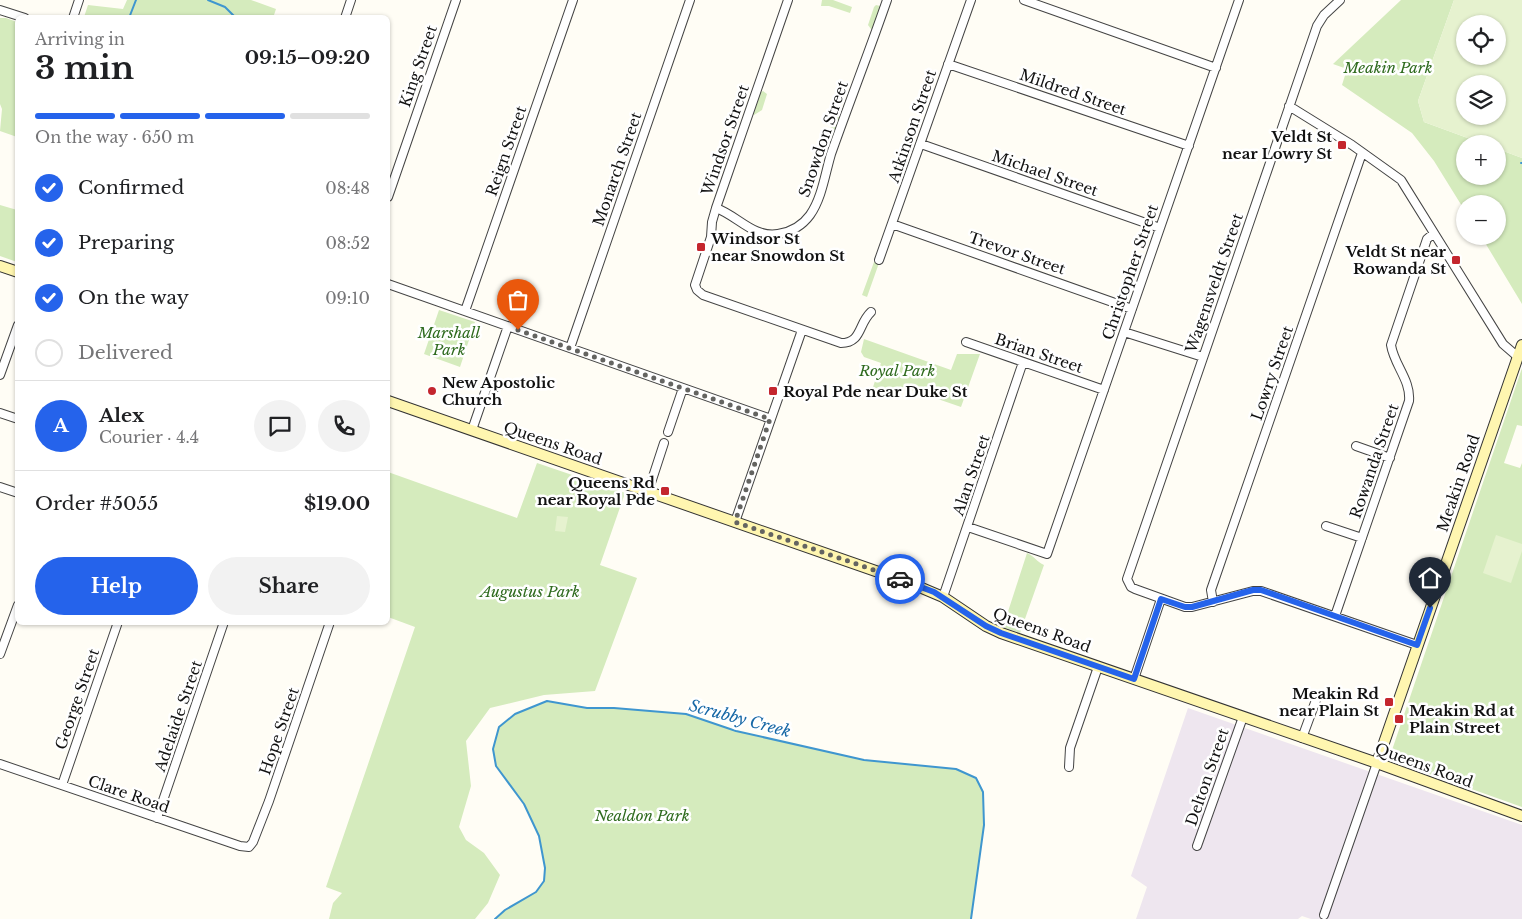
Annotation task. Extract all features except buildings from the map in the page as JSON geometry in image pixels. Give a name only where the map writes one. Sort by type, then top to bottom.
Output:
[{"type":"street","points":[[74,15],[79,0]]},
{"type":"street","points":[[346,15],[351,0]]},
{"type":"street","name":"King Street","points":[[390,191],[456,0]]},
{"type":"street","name":"Reign Street","points":[[466,311],[573,0]]},
{"type":"street","name":"Monarch Street","points":[[570,348],[690,0]]},
{"type":"street","name":"Windsor Street","points":[[788,0],[716,208],[712,222],[711,237],[695,285],[697,290],[703,295],[802,330]]},
{"type":"street","name":"Snowdon Street","points":[[716,208],[726,212],[748,228],[768,235],[788,232],[804,222],[816,204],[831,155],[887,0]]},
{"type":"street","name":"Atkinson Street","points":[[879,260],[971,0]]},
{"type":"street","points":[[1024,0],[1216,68]]},
{"type":"street","name":"Christopher Street","points":[[968,527],[1047,554],[1239,0]]},
{"type":"street","name":"Wagensveldt Street","points":[[1161,599],[1130,587],[1127,582],[1127,574],[1319,21],[1340,0]]},
{"type":"street","points":[[0,10],[16,15]]},
{"type":"street","name":"Mildred Street","points":[[948,64],[1188,146]]},
{"type":"street","points":[[1289,106],[1402,180],[1503,344],[1518,357]]},
{"type":"street","name":"Michael Street","points":[[921,144],[1160,228]]},
{"type":"street","name":"Lowry Street","points":[[1213,602],[1211,590],[1362,153]]},
{"type":"street","name":"Trevor Street","points":[[892,224],[1132,308]]},
{"type":"street","name":"Rowanda Street","points":[[1335,616],[1409,400],[1410,392],[1392,352],[1391,345],[1427,239],[1434,233]]},
{"type":"street","points":[[0,266],[15,271]]},
{"type":"street","points":[[390,285],[770,419]]},
{"type":"street","points":[[735,522],[802,330],[841,343],[848,343],[857,336],[865,317],[871,312]]},
{"type":"street","points":[[472,430],[508,326]]},
{"type":"street","points":[[1124,332],[1203,357]]},
{"type":"street","name":"Brian Street","points":[[966,342],[1104,390]]},
{"type":"street","name":"Meakin Road","points":[[1324,915],[1522,345]]},
{"type":"street","points":[[0,346],[13,346],[0,375]]},
{"type":"street","name":"Alan Street","points":[[943,597],[1023,362]]},
{"type":"street","points":[[668,432],[683,388]]},
{"type":"street","name":"Queens Road","points":[[390,402],[910,583],[943,597],[986,626],[1001,633],[1377,763],[1522,816]]},
{"type":"street","points":[[0,413],[15,418]]},
{"type":"street","points":[[648,492],[664,443]]},
{"type":"street","points":[[1356,446],[1390,458]]},
{"type":"street","points":[[0,487],[15,492]]},
{"type":"street","points":[[1326,526],[1362,538]]},
{"type":"street","points":[[1134,679],[1161,599],[1185,607],[1192,607],[1253,590],[1261,590],[1417,645]]},
{"type":"street","points":[[0,654],[15,613]]},
{"type":"street","name":"George Street","points":[[62,785],[117,625]]},
{"type":"street","name":"Adelaide Street","points":[[157,818],[223,625]]},
{"type":"street","name":"Hope Street","points":[[249,847],[253,842],[270,801],[329,625]]},
{"type":"street","points":[[1069,767],[1070,748],[1098,667]]},
{"type":"street","points":[[1302,738],[1316,700]]},
{"type":"street","name":"Delton Street","points":[[1197,846],[1243,717]]},
{"type":"street","name":"Clare Road","points":[[0,764],[240,846],[249,847]]},
{"type":"shaded area","points":[[1188,708],[1522,825],[1522,919],[1311,919],[1302,916],[1298,919],[1136,919],[1147,887],[1131,876]]},
{"type":"green space","points":[[127,0],[251,0],[276,9],[274,15],[85,15],[88,5],[123,9]]},
{"type":"green space","points":[[822,0],[833,0],[852,7],[850,13],[829,6],[821,6]]},
{"type":"green space","name":"Meakin Park","points":[[1401,0],[1454,0],[1418,101],[1424,122],[1459,135],[1456,135],[1456,185],[1506,185],[1506,152],[1522,158],[1522,304],[1486,245],[1506,245],[1506,195],[1456,196],[1434,161],[1412,133],[1342,85],[1347,69],[1333,64]]},
{"type":"green space","points":[[1454,0],[1522,0],[1522,158],[1506,152],[1506,135],[1459,135],[1424,122],[1418,101]]},
{"type":"green space","points":[[876,5],[880,6],[873,29],[871,29],[868,25]]},
{"type":"green space","points":[[0,18],[6,18],[15,21],[15,136],[0,131],[2,109],[0,104]]},
{"type":"green space","points":[[763,91],[767,94],[762,110],[754,115],[761,92]]},
{"type":"green space","points":[[835,117],[840,117],[833,142],[829,141],[827,136]]},
{"type":"green space","points":[[0,205],[15,209],[15,261],[0,256]]},
{"type":"green space","points":[[874,262],[879,263],[867,297],[862,295]]},
{"type":"green space","name":"Marshall Park","points":[[439,310],[475,322],[460,367],[424,354]]},
{"type":"green space","name":"Royal Park","points":[[864,339],[951,370],[957,354],[980,354],[961,407],[903,387],[899,396],[873,387],[881,363],[864,357],[861,352]]},
{"type":"green space","points":[[1522,368],[1522,426],[1517,425],[1504,463],[1520,468],[1522,463],[1522,807],[1393,761],[1391,753]]},
{"type":"green space","name":"Augustus Park","points":[[537,463],[625,493],[600,565],[637,578],[595,691],[544,695],[490,708],[466,741],[471,786],[459,827],[466,840],[484,853],[500,875],[488,903],[475,919],[329,919],[333,903],[342,893],[326,887],[415,627],[390,618],[390,473],[517,518]]},
{"type":"green space","points":[[557,516],[568,517],[565,532],[555,531]]},
{"type":"green space","points":[[1496,535],[1522,544],[1522,551],[1511,583],[1483,573]]},
{"type":"green space","points":[[1027,553],[1044,565],[1020,633],[1003,627]]},
{"type":"green space","name":"Nealdon Park","points":[[547,701],[587,708],[614,708],[686,714],[736,731],[864,760],[956,769],[976,778],[983,792],[984,825],[971,919],[495,919],[505,910],[536,892],[544,881],[545,868],[539,836],[524,804],[496,766],[493,749],[499,727],[515,714]]},
{"type":"waterway","points":[[130,15],[136,0]]},
{"type":"waterway","points":[[208,0],[225,7],[233,15]]},
{"type":"waterway","name":"Scrubby Creek","points":[[495,919],[505,910],[536,892],[544,881],[545,868],[539,836],[524,804],[496,766],[493,749],[499,727],[515,714],[547,701],[587,708],[614,708],[686,714],[736,731],[864,760],[956,769],[976,778],[983,792],[984,825],[971,919]]},
{"type":"way so far","points":[[518,330],[770,419],[735,522],[900,579]]},
{"type":"place","name":"Veldt St near Lowry St","points":[[1342,145]]},
{"type":"place","name":"Windsor St near Snowdon St","points":[[701,247]]},
{"type":"place","name":"Veldt St near Rowanda St","points":[[1456,260]]},
{"type":"place","name":"New Apostolic Church","points":[[432,391]]},
{"type":"place","name":"Royal Pde near Duke St","points":[[773,391]]},
{"type":"place","name":"Queens Rd near Royal Pde","points":[[665,491]]},
{"type":"place","name":"Meakin Rd near Plain St","points":[[1389,702]]},
{"type":"place","name":"Meakin Rd at Plain Street","points":[[1399,719]]},
{"type":"route","points":[[900,579],[934,592],[986,626],[1001,633],[1134,679],[1161,599],[1185,607],[1192,607],[1253,590],[1261,590],[1417,645],[1430,608]]}]
